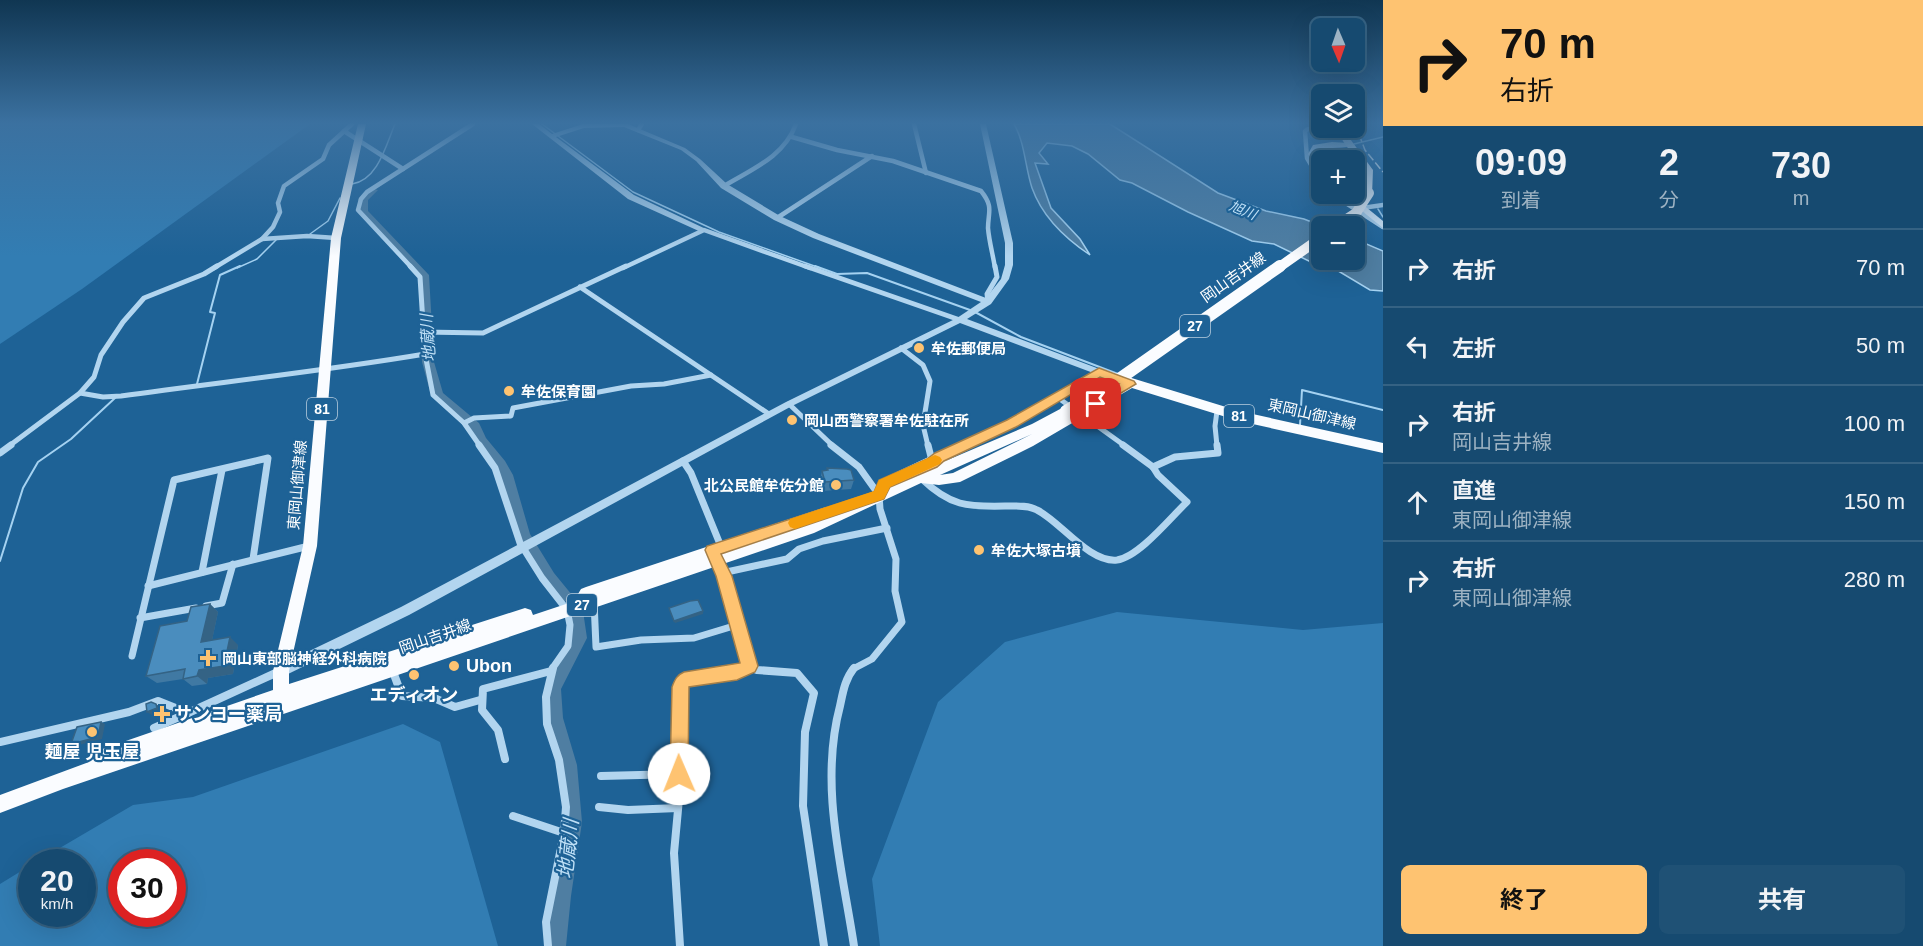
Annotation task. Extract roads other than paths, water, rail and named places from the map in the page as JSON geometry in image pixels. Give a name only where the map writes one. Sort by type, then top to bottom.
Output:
[{"type":"main road","name":"東岡山御津線","points":[[281,700],[281,671],[310,546],[336,238],[353,168]]},
{"type":"main road","points":[[1351,216],[1356,213],[1369,193],[1366,168]]},
{"type":"main road","points":[[1365,174],[1369,179]]},
{"type":"main road","points":[[1357,204],[1383,226]]},
{"type":"main road","name":"岡山吉井線","points":[[0,795],[281,700],[809,529],[879,495],[921,478],[936,467],[1037,428],[1115,382],[1311,245]]},
{"type":"main road","name":"東岡山御津線","points":[[1099,372],[1217,411],[1383,448]]},
{"type":"main road","points":[[879,495],[884,483],[936,467],[940,457],[1012,423],[1099,372]]},
{"type":"main road","points":[[921,478],[939,480],[955,478],[1028,443],[1130,384]]},
{"type":"main road","name":"岡山吉井線","points":[[0,804],[281,700],[392,669],[564,607],[594,602],[719,558]]},
{"type":"street","points":[[0,453],[80,393],[100,364],[101,355],[123,322],[144,298],[204,274],[262,239],[280,212],[278,203],[284,186],[310,168]]},
{"type":"street","points":[[593,168],[631,197],[704,230],[947,317],[963,318],[1099,372]]},
{"type":"street","points":[[707,168],[724,186],[777,218],[816,236],[988,302]]},
{"type":"street","points":[[724,186],[754,168]]},
{"type":"street","points":[[777,218],[854,168]]},
{"type":"street","points":[[911,168],[959,182],[981,191],[986,197],[991,213],[988,227],[997,277],[987,294],[988,302]]},
{"type":"street","points":[[925,168],[926,173]]},
{"type":"street","points":[[154,728],[281,671],[405,611],[769,414],[978,310],[994,296],[1005,279],[1009,265],[1009,243],[993,168]]},
{"type":"street","points":[[403,169],[367,192],[361,199],[358,210],[420,277],[425,354],[433,395],[464,423],[495,468],[503,487],[507,509],[564,607],[570,625],[568,646],[551,671],[546,698],[547,724],[559,760],[566,807],[564,833],[550,891],[546,922],[548,946]]},
{"type":"street","points":[[1346,204],[1383,226]]},
{"type":"street","points":[[1362,208],[1383,205]]},
{"type":"street","points":[[423,332],[483,333],[704,230]]},
{"type":"street","points":[[262,239],[307,236],[336,238]]},
{"type":"street","points":[[580,287],[769,414]]},
{"type":"street","points":[[901,348],[923,365],[930,381],[923,426],[936,467]]},
{"type":"street","points":[[80,393],[103,397],[121,396],[425,354]]},
{"type":"street","points":[[464,423],[474,418],[511,416],[513,408],[631,386],[663,384],[711,375]]},
{"type":"street","points":[[921,478],[940,497],[968,507],[1035,508],[1102,558],[1118,560],[1133,552],[1187,502],[1158,475],[1153,467],[1057,397]]},
{"type":"street","points":[[789,404],[841,453],[859,466],[879,495],[896,559],[895,591],[902,622],[872,659],[855,666],[847,676],[836,720],[830,774],[833,813],[854,946]]},
{"type":"street","points":[[1153,467],[1158,462],[1182,455],[1218,453],[1215,426],[1217,411]]},
{"type":"street","points":[[132,656],[174,480],[268,459],[253,560]]},
{"type":"street","points":[[683,461],[691,473],[719,558],[750,666],[758,670],[797,673],[814,693],[805,732],[803,806],[824,946]]},
{"type":"street","points":[[202,572],[222,470]]},
{"type":"street","points":[[719,558],[787,559],[799,549],[823,541],[887,528]]},
{"type":"street","points":[[148,586],[310,546]]},
{"type":"street","points":[[140,618],[222,603],[233,564]]},
{"type":"street","points":[[594,602],[596,647],[641,640],[694,638],[737,625]]},
{"type":"street","points":[[680,946],[674,853],[678,808],[680,687],[684,680],[737,673],[750,666]]},
{"type":"street","points":[[392,669],[402,696],[434,698],[455,707],[480,699]]},
{"type":"street","points":[[505,759],[498,728],[483,714],[480,699],[483,689],[551,671]]},
{"type":"street","points":[[0,742],[129,712],[158,701],[188,712]]},
{"type":"street","points":[[601,776],[679,774]]},
{"type":"street","points":[[599,807],[628,810],[678,808]]},
{"type":"street","points":[[513,816],[564,833]]},
{"type":"water","points":[[1027,168],[1037,168],[1051,208],[1080,239],[1090,255],[1064,234],[1048,217],[1036,198]]},
{"type":"water","name":"旭川","points":[[1105,168],[1179,168],[1218,193],[1266,211],[1311,222],[1311,262],[1274,244],[1252,241],[1132,183],[1120,180]]},
{"type":"water","points":[[1365,243],[1383,251],[1383,291],[1370,290],[1337,270],[1365,270]]},
{"type":"waterway","points":[[352,184],[361,181],[375,168]]},
{"type":"waterway","points":[[601,168],[633,192],[719,232],[820,268]]},
{"type":"waterway","name":"地蔵川","points":[[373,190],[363,199],[363,212],[424,275],[428,362],[437,395],[474,426],[481,441],[500,465],[506,475],[523,536],[549,578],[564,595]]},
{"type":"waterway","points":[[310,234],[328,221],[340,198]]},
{"type":"waterway","points":[[1378,209],[1383,217]]},
{"type":"waterway","points":[[237,268],[257,259],[276,240]]},
{"type":"waterway","points":[[197,384],[215,313],[210,312],[220,275],[240,266]]},
{"type":"waterway","points":[[815,266],[837,274],[867,273],[970,310]]},
{"type":"waterway","points":[[975,312],[1021,337],[1118,374]]},
{"type":"waterway","points":[[1300,425],[1302,390],[1383,410]]},
{"type":"waterway","points":[[0,561],[23,488],[38,462],[71,439],[115,398]]},
{"type":"waterway","name":"地蔵川","points":[[556,946],[561,896],[573,822],[568,765],[554,718],[553,688],[579,638],[577,616]]},
{"type":"railway","points":[[1380,168],[1383,172]]},
{"type":"place","name":"牟佐郵便局","points":[[919,348]]},
{"type":"place","name":"牟佐保育園","points":[[509,391]]},
{"type":"place","name":"岡山西警察署牟佐駐在所","points":[[792,420]]},
{"type":"place","name":"北公民館牟佐分館","points":[[836,485]]},
{"type":"place","name":"牟佐大塚古墳","points":[[979,550]]},
{"type":"place","name":"岡山東部脳神経外科病院","points":[[208,658]]},
{"type":"place","name":"Ubon","points":[[454,666]]},
{"type":"place","name":"エディオン","points":[[414,675]]},
{"type":"place","name":"サンヨー薬局","points":[[162,714]]},
{"type":"place","name":"麺屋 児玉屋","points":[[92,732]]}]
